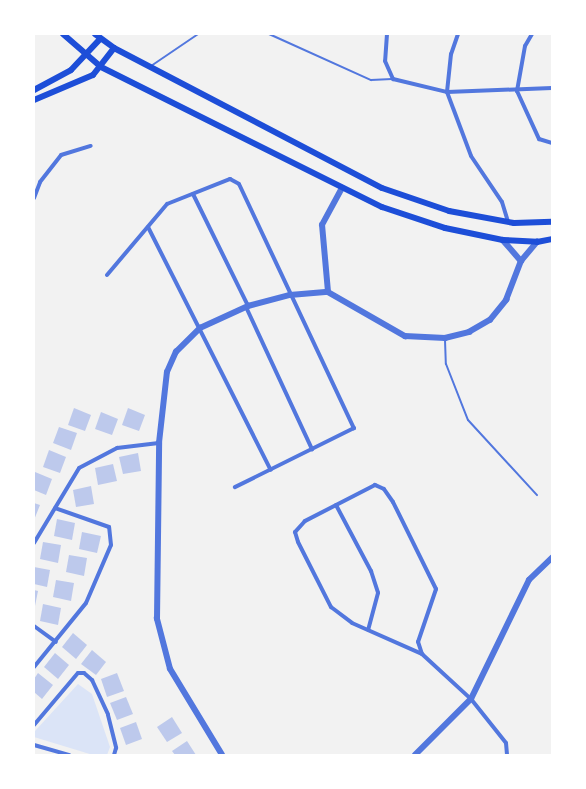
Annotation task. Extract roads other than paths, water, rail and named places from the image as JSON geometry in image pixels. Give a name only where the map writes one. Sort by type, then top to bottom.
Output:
[{"type":"main road","points":[[63,34],[101,67],[382,207],[445,228],[503,240],[537,242],[552,239]]},
{"type":"main road","points":[[95,34],[114,48],[382,188],[450,211],[508,222],[552,222]]},
{"type":"main road","points":[[34,90],[71,70],[88,56],[100,39]]},
{"type":"main road","points":[[34,100],[93,75],[101,67],[114,48]]},
{"type":"street","points":[[387,34],[385,61],[393,79],[447,92],[518,91],[552,88]]},
{"type":"street","points":[[458,34],[452,54],[447,92],[471,156],[502,202],[508,222]]},
{"type":"street","points":[[532,34],[524,46],[518,91],[538,139],[552,143]]},
{"type":"street","points":[[34,198],[40,182],[61,155],[91,146]]},
{"type":"street","points":[[107,275],[167,204],[230,179],[239,184],[354,428],[235,487]]},
{"type":"street","points":[[328,292],[322,225],[342,188]]},
{"type":"street","points":[[193,194],[312,449]]},
{"type":"street","points":[[148,227],[270,470]]},
{"type":"street","points":[[503,240],[521,261]]},
{"type":"street","points":[[222,755],[170,669],[156,619],[159,443],[166,372],[176,352],[200,328],[247,307],[290,295],[328,292],[405,336],[445,338],[469,332],[490,320],[506,300],[521,261],[537,242]]},
{"type":"street","points":[[34,543],[79,468],[94,458],[117,448],[159,443]]},
{"type":"street","points":[[422,654],[418,642],[436,589],[394,502],[375,485],[305,521],[295,532],[331,607],[368,630],[422,654],[471,699],[506,743],[507,755]]},
{"type":"street","points":[[336,505],[371,571],[378,593],[368,630]]},
{"type":"street","points":[[34,667],[56,642],[86,603],[111,545],[109,527],[55,508]]},
{"type":"street","points":[[415,755],[471,699],[529,580],[552,558]]},
{"type":"street","points":[[34,626],[56,642]]},
{"type":"street","points":[[34,725],[78,673],[84,673],[92,680],[108,715],[116,748],[114,755]]},
{"type":"street","points":[[34,745],[70,755]]},
{"type":"lane","points":[[150,67],[198,34]]},
{"type":"lane","points":[[269,34],[371,80],[393,79]]},
{"type":"lane","points":[[445,338],[446,364],[468,420],[537,495]]}]
